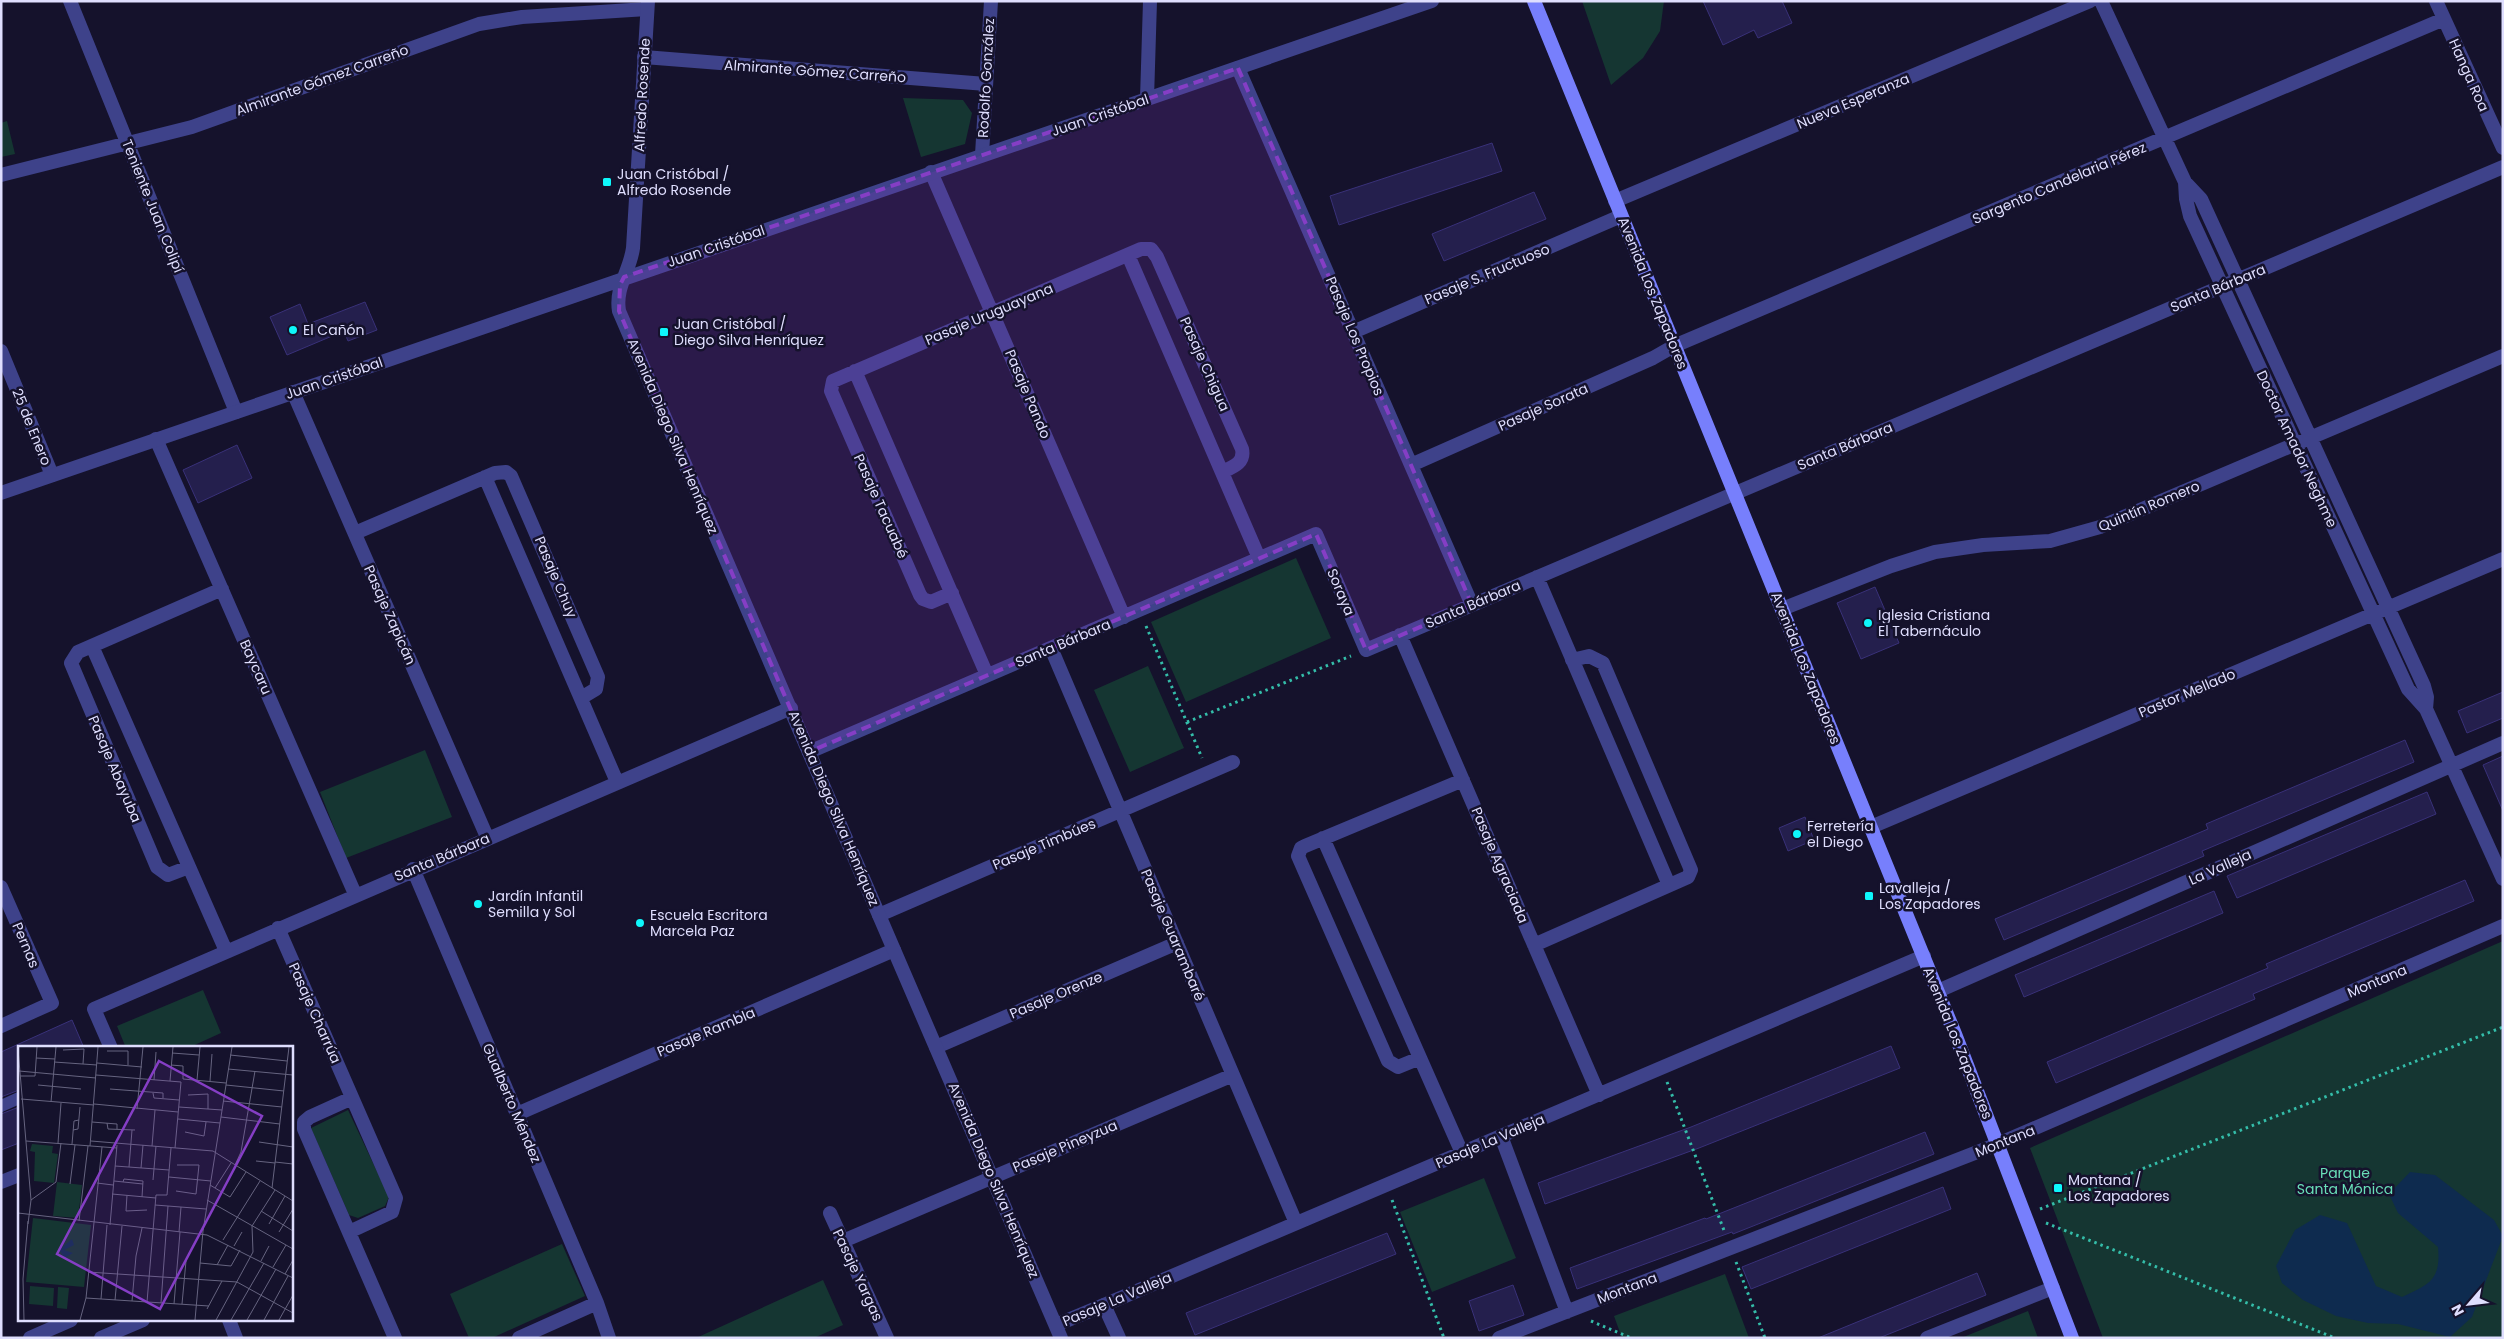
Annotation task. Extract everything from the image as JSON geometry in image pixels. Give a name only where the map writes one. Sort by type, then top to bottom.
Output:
[{"type":"main road","name":"Avenida Los Zapadores","points":[[1534,1],[1924,956],[2072,1338]]},
{"type":"street","name":"Teniente Juan Colipí","points":[[70,1],[236,412]]},
{"type":"street","name":"Rodolfo González","points":[[982,155],[991,1]]},
{"type":"street","points":[[1147,99],[1150,1]]},
{"type":"street","name":"Juan Cristóbal","points":[[1,493],[1432,1]]},
{"type":"street","name":"Nueva Esperanza","points":[[1615,201],[2090,1]]},
{"type":"street","name":"Doctor Amador Neghme","points":[[2102,1],[2185,182],[2201,199],[2424,686],[2427,697],[2426,709]]},
{"type":"street","name":"Hanga Roa","points":[[2436,1],[2503,148]]},
{"type":"street","name":"Almirante Gómez Carreño","points":[[1,175],[218,119],[479,24],[530,16],[647,5]]},
{"type":"street","name":"Alfredo Rosende","points":[[624,278],[633,248],[647,5]]},
{"type":"street","name":"Sargento Candelaria Pérez","points":[[1674,346],[2444,19]]},
{"type":"street","name":"Almirante Gómez Carreño","points":[[644,57],[986,84]]},
{"type":"street","name":"Pasaje Los Propios","points":[[1238,68],[1472,605]]},
{"type":"street","name":"Santa Bárbara","points":[[1366,650],[2503,167]]},
{"type":"street","name":"Pasaje Pando","points":[[931,172],[1124,616]]},
{"type":"street","name":"Doctor Amador Neghme","points":[[2185,182],[2190,216],[2408,689],[2416,701],[2426,709],[2503,878]]},
{"type":"street","name":"Pasaje S. Fructuoso","points":[[1353,332],[1621,216]]},
{"type":"street","name":"Pasaje Uruguayana","points":[[830,384],[855,371],[1141,249],[1151,249]]},
{"type":"street","name":"Pasaje Chigua","points":[[1151,249],[1158,257],[1242,449],[1240,462],[1222,472]]},
{"type":"street","name":"Pasaje Chigua","points":[[1128,255],[1259,558]]},
{"type":"street","name":"Avenida Diego Silva Henríquez","points":[[624,278],[618,295],[619,311],[1059,1332]]},
{"type":"street","name":"Pasaje Sorata","points":[[1411,465],[1653,358],[1674,346]]},
{"type":"street","name":"25 de Enero","points":[[1,351],[52,475]]},
{"type":"street","name":"Quintín Romero","points":[[1782,609],[1885,568],[1935,552],[1983,545],[2029,544],[2076,536],[2503,356]]},
{"type":"street","points":[[855,371],[987,675]]},
{"type":"street","name":"Pasaje Tacuabé","points":[[830,384],[831,391],[920,595],[926,601],[931,602],[952,593]]},
{"type":"street","name":"Pasaje Zapicán","points":[[293,392],[487,838]]},
{"type":"street","name":"Baycaru","points":[[156,439],[355,894]]},
{"type":"street","name":"Pasaje Chuy","points":[[354,533],[485,477],[506,472],[515,481],[598,677],[596,689],[581,698]]},
{"type":"street","name":"Pasaje Chuy","points":[[485,477],[617,782]]},
{"type":"street","name":"Santa Bárbara","points":[[810,752],[1316,534]]},
{"type":"street","name":"Soraya","points":[[1316,534],[1366,650]]},
{"type":"street","name":"Pastor Mellado","points":[[1870,827],[2503,559]]},
{"type":"street","points":[[1537,577],[1669,885]]},
{"type":"street","name":"Pasaje Abayuba","points":[[189,867],[168,875],[157,867],[71,668],[74,655],[222,589]]},
{"type":"street","name":"Pasaje Agraciada","points":[[1400,635],[1599,1095]]},
{"type":"street","name":"Pasaje Abayuba","points":[[92,646],[226,951]]},
{"type":"street","name":"Pasaje Guarambaré","points":[[1051,648],[1296,1223]]},
{"type":"street","points":[[1534,944],[1688,876],[1690,867],[1606,668],[1595,657],[1580,657],[1572,660]]},
{"type":"street","name":"Santa Bárbara","points":[[110,1046],[94,1008],[790,708]]},
{"type":"street","name":"La Valleja","points":[[1938,992],[2503,743]]},
{"type":"street","name":"Pasaje Timbúes","points":[[879,915],[1233,762]]},
{"type":"street","points":[[1420,1058],[1398,1067],[1388,1061],[1299,860],[1298,852],[1301,848],[1463,780]]},
{"type":"street","points":[[1324,838],[1462,1153]]},
{"type":"street","name":"Gualberto Méndez","points":[[413,869],[597,1303],[609,1338]]},
{"type":"street","name":"Pernas","points":[[1,887],[52,1002],[1,1026]]},
{"type":"street","name":"Montana","points":[[1499,1338],[1998,1144],[2503,926]]},
{"type":"street","name":"Pasaje Charrúa","points":[[278,928],[396,1203],[392,1212],[349,1232]]},
{"type":"street","name":"Pasaje Orenze","points":[[936,1046],[1177,944]]},
{"type":"street","name":"Pasaje Rambla","points":[[517,1114],[894,950]]},
{"type":"street","name":"Pasaje La Valleja","points":[[1059,1332],[1104,1305],[1924,956]]},
{"type":"street","name":"Pasaje Pineyzua","points":[[843,1241],[1232,1074]]},
{"type":"street","points":[[352,1098],[310,1117],[304,1126],[395,1338]]},
{"type":"street","points":[[1501,1136],[1567,1312]]},
{"type":"street","points":[[1,1182],[18,1175]]},
{"type":"street","name":"Pasaje Yargas","points":[[830,1213],[887,1338]]},
{"type":"street","points":[[1927,1338],[2053,1288]]},
{"type":"street","points":[[519,1338],[597,1303]]},
{"type":"street","points":[[1104,1305],[1118,1338]]},
{"type":"street","points":[[30,1338],[66,1322]]},
{"type":"street","points":[[101,1338],[138,1322]]},
{"type":"street","points":[[229,1322],[236,1338]]},
{"type":"lane","points":[[1,1106],[18,1098]]},
{"type":"path","points":[[1139,610],[1208,772]]},
{"type":"path","points":[[1187,722],[1366,650]]},
{"type":"path","points":[[2025,1214],[2503,1027]]},
{"type":"path","points":[[1662,1068],[1765,1338]]},
{"type":"path","points":[[1386,1185],[1444,1338]]},
{"type":"path","points":[[2025,1214],[2335,1338]]},
{"type":"path","points":[[1567,1312],[1631,1338]]},
{"type":"highlighted area","points":[[1238,68],[1472,605],[1366,650],[1316,534],[809,752],[619,311],[620,285],[624,277]]},
{"type":"green space","points":[[1582,1],[1664,1],[1660,31],[1643,58],[1611,85]]},
{"type":"green space","points":[[903,98],[963,100],[972,113],[965,144],[921,157]]},
{"type":"green space","points":[[7,121],[15,154],[1,157],[1,123]]},
{"type":"green space","points":[[1296,558],[1331,638],[1186,702],[1151,622]]},
{"type":"green space","points":[[1148,666],[1184,748],[1130,772],[1094,690]]},
{"type":"green space","points":[[425,750],[452,817],[346,858],[320,792]]},
{"type":"green space","name":"Parque Santa Mónica","points":[[2503,941],[2503,1338],[2103,1338],[2030,1148]]},
{"type":"green space","points":[[203,990],[221,1033],[192,1046],[125,1046],[117,1026]]},
{"type":"green space","points":[[348,1110],[389,1197],[385,1206],[358,1218],[349,1215],[311,1128]]},
{"type":"green space","points":[[1484,1178],[1516,1258],[1432,1292],[1400,1212]]},
{"type":"green space","points":[[562,1244],[585,1296],[492,1338],[469,1338],[450,1294]]},
{"type":"green space","points":[[1725,1274],[1749,1338],[1622,1338],[1614,1316]]},
{"type":"green space","points":[[823,1280],[843,1325],[814,1338],[696,1338]]},
{"type":"green space","points":[[2028,1311],[2038,1338],[1961,1338]]},
{"type":"water","points":[[2410,1172],[2435,1175],[2494,1220],[2503,1236],[2472,1317],[2450,1337],[2398,1324],[2368,1323],[2336,1316],[2303,1300],[2282,1283],[2276,1266],[2295,1230],[2320,1215],[2347,1223],[2376,1286],[2402,1297],[2432,1280],[2438,1267],[2438,1247],[2398,1213],[2389,1194]]},
{"type":"building","points":[[1703,1],[1782,1],[1792,23],[1758,38],[1754,30],[1723,45]]},
{"type":"building","points":[[1492,143],[1502,171],[1339,225],[1330,196]]},
{"type":"building","points":[[1534,192],[1546,219],[1444,261],[1432,234]]},
{"type":"building","points":[[365,302],[377,330],[348,341],[344,331],[287,355],[270,317],[300,304],[308,324]]},
{"type":"building","points":[[237,445],[252,478],[198,503],[183,470]]},
{"type":"building","name":"Iglesia Cristiana El Tabernáculo","points":[[1875,587],[1899,643],[1861,659],[1837,603]]},
{"type":"building","points":[[2503,692],[2503,718],[2467,733],[2458,711]]},
{"type":"building","points":[[2405,740],[2414,762],[2202,851],[2204,856],[2004,940],[1995,919],[2208,829],[2206,824]]},
{"type":"building","points":[[2503,756],[2503,811],[2483,765]]},
{"type":"building","points":[[2427,792],[2436,814],[2237,898],[2227,876]]},
{"type":"building","name":"Ferretería el Diego","points":[[1805,817],[1814,840],[1788,851],[1779,828]]},
{"type":"building","points":[[2465,880],[2474,901],[2253,994],[2255,999],[2056,1083],[2047,1062],[2268,968],[2266,964]]},
{"type":"building","points":[[2214,891],[2223,913],[2024,997],[2015,975]]},
{"type":"building","points":[[72,1020],[83,1046],[18,1046],[18,1090],[1,1097],[1,1052]]},
{"type":"building","points":[[1891,1046],[1900,1068],[1699,1148],[1545,1204],[1538,1183],[1691,1127]]},
{"type":"building","points":[[18,1107],[18,1143],[1,1150],[1,1114]]},
{"type":"building","points":[[1925,1132],[1934,1154],[1733,1234],[1732,1232],[1577,1289],[1570,1268],[1706,1219]]},
{"type":"building","points":[[1943,1187],[1951,1209],[1751,1289],[1742,1267]]},
{"type":"building","points":[[1387,1233],[1396,1254],[1195,1335],[1186,1313]]},
{"type":"building","points":[[1977,1273],[1986,1295],[1879,1338],[1818,1338]]},
{"type":"building","points":[[1513,1285],[1524,1315],[1479,1331],[1469,1301]]},
{"type":"place","name":"Juan Cristóbal / Alfredo Rosende","points":[[607,182]]},
{"type":"place","name":"El Cañón","points":[[293,330]]},
{"type":"place","name":"Juan Cristóbal / Diego Silva Henríquez","points":[[664,332]]},
{"type":"place","name":"Iglesia Cristiana El Tabernáculo","points":[[1868,623]]},
{"type":"place","name":"Ferretería el Diego","points":[[1797,834]]},
{"type":"place","name":"Lavalleja / Los Zapadores","points":[[1869,896]]},
{"type":"place","name":"Jardín Infantil Semilla y Sol","points":[[478,904]]},
{"type":"place","name":"Escuela Escritora Marcela Paz","points":[[640,923]]},
{"type":"place","name":"Montana / Los Zapadores","points":[[2058,1188]]}]
